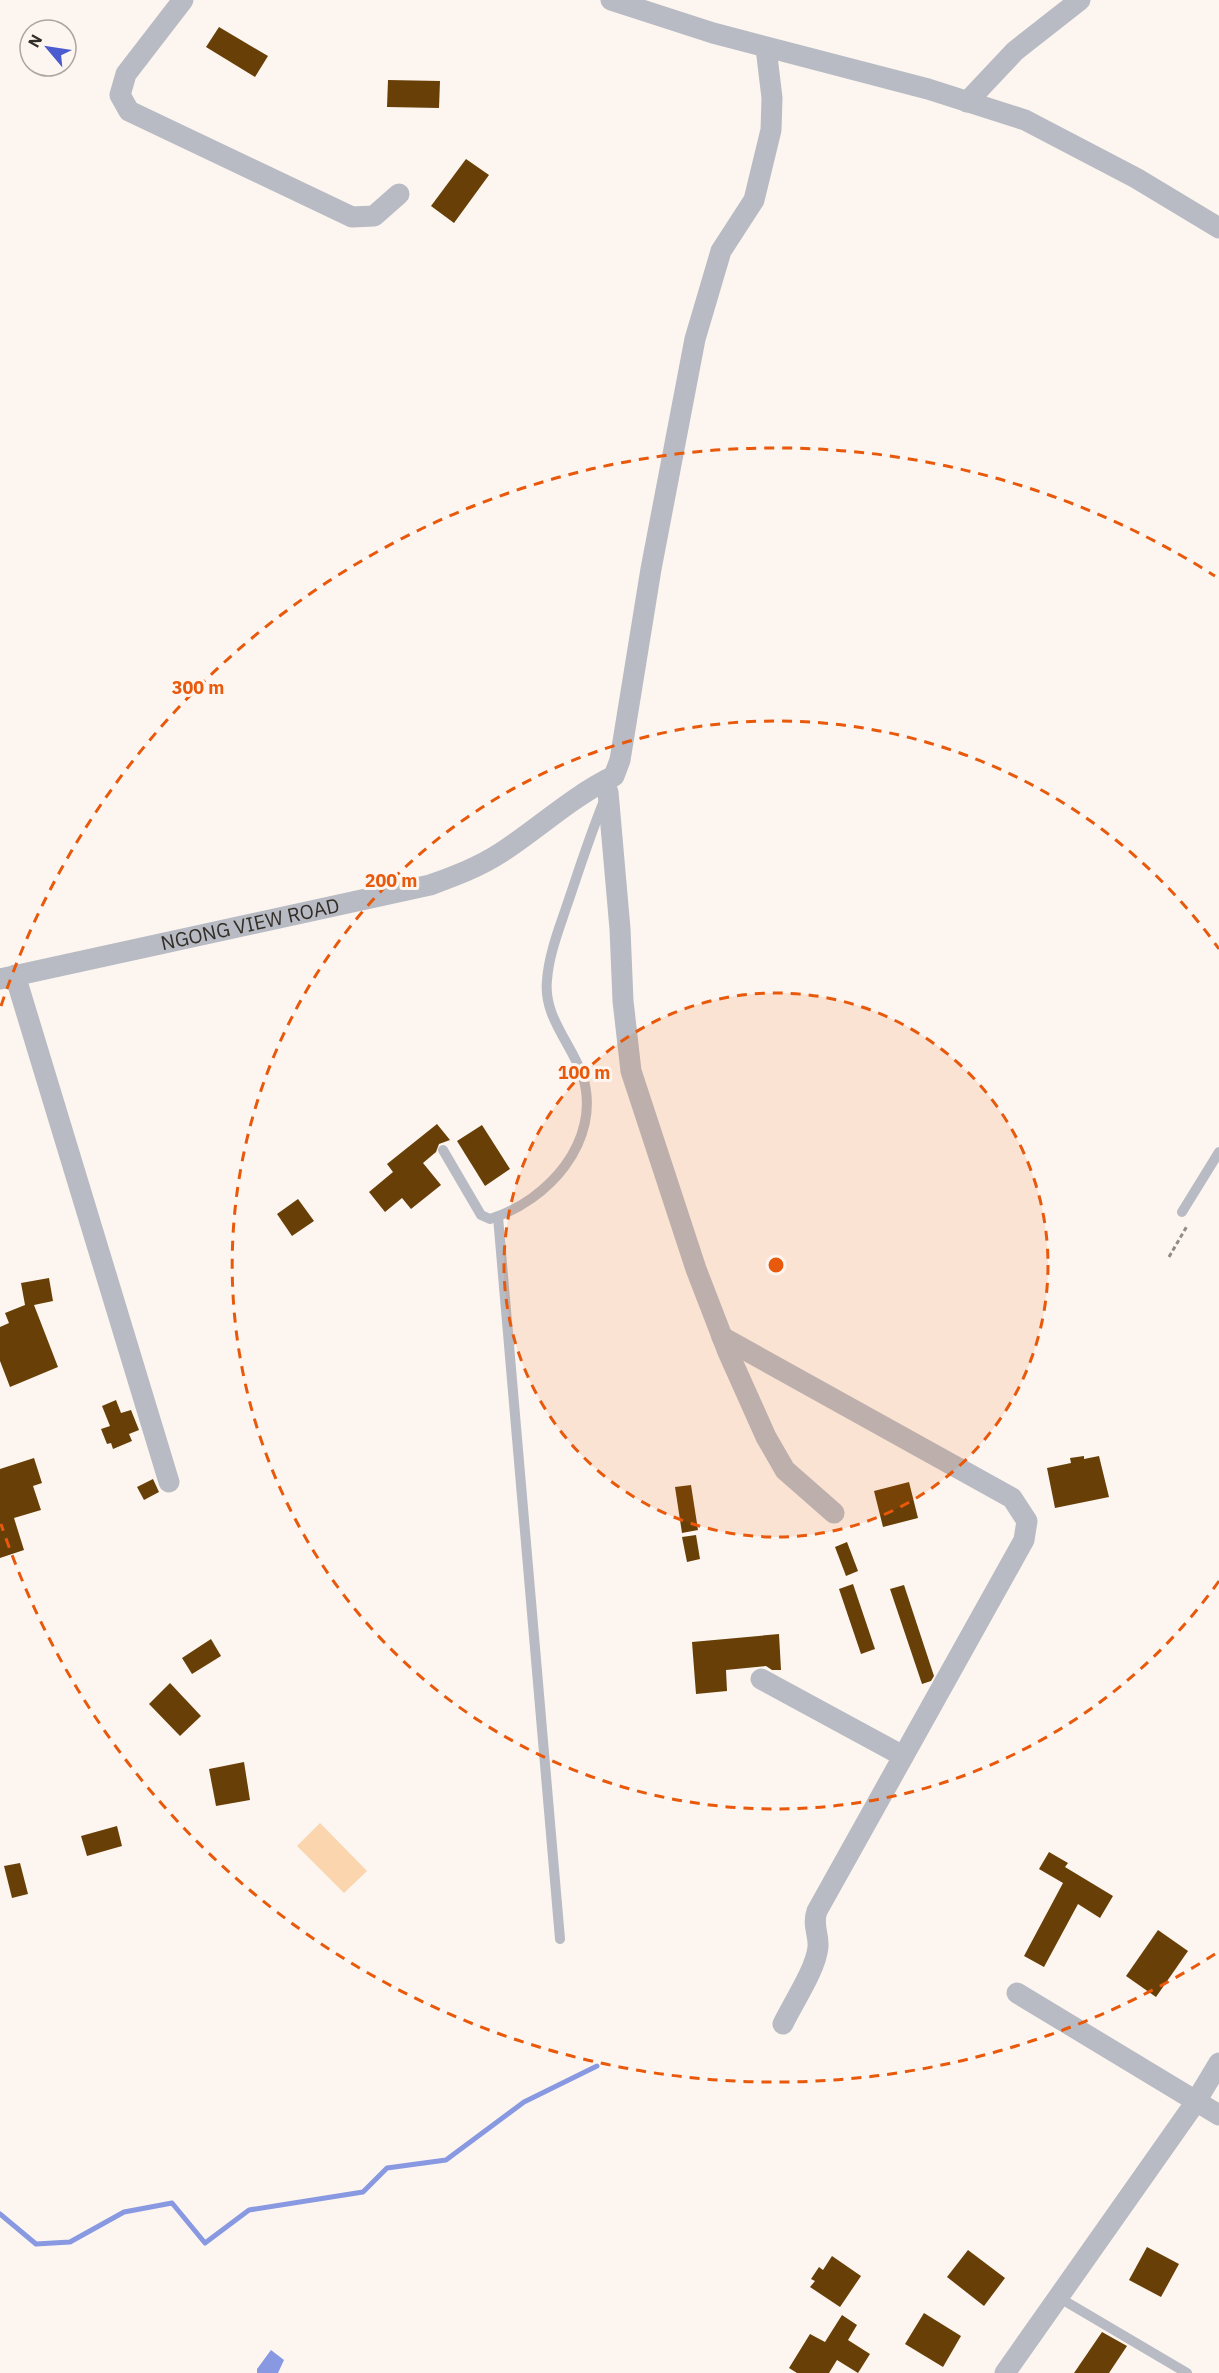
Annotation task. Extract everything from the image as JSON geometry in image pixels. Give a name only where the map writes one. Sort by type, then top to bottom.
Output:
[{"type":"street","points":[[183,0],[126,74],[120,95],[129,111],[352,217],[374,216],[399,194]]},
{"type":"street","points":[[611,0],[766,48],[967,102],[1025,120],[1136,178],[1219,228]]},
{"type":"street","points":[[967,102],[1015,51],[1055,17],[1080,0]]},
{"type":"street","points":[[766,48],[772,98],[769,140],[754,200],[721,251],[695,339],[649,580],[620,760],[611,784],[623,1001],[631,1071],[696,1269],[722,1337],[766,1437],[785,1470],[834,1513]]},
{"type":"street","name":"NGONG VIEW ROAD","points":[[8,977],[430,885],[467,872],[501,852],[575,798],[611,784]]},
{"type":"street","points":[[8,977],[169,1482]]},
{"type":"street","points":[[722,1337],[1012,1497],[1027,1521],[1024,1540],[817,1911],[813,1922],[818,1947],[813,1963],[783,2024]]},
{"type":"street","points":[[761,1679],[903,1756]]},
{"type":"street","points":[[1017,1993],[1195,2103],[1219,2115]]},
{"type":"street","points":[[1005,2373],[1195,2103],[1219,2063]]},
{"type":"lane","points":[[443,1150],[481,1215],[490,1219],[498,1217],[545,1189],[580,1143],[586,1127],[583,1077],[548,1002],[546,981],[551,953],[611,784]]},
{"type":"lane","points":[[1182,1212],[1219,1152]]},
{"type":"lane","points":[[498,1217],[560,1939]]},
{"type":"lane","points":[[1058,2297],[1187,2373]]},
{"type":"shaded area","points":[[320,1823],[367,1871],[344,1893],[297,1846]]},
{"type":"water","points":[[271,2350],[284,2360],[278,2373],[257,2373],[257,2369]]},
{"type":"building","points":[[219,27],[268,56],[255,77],[206,47]]},
{"type":"building","points":[[388,80],[440,81],[439,108],[387,107]]},
{"type":"building","points":[[466,159],[489,175],[454,223],[431,206]]},
{"type":"building","points":[[437,1124],[450,1140],[439,1144],[436,1152],[423,1163],[441,1185],[411,1209],[402,1198],[385,1212],[369,1192],[393,1172],[387,1164]]},
{"type":"building","points":[[482,1125],[510,1169],[485,1186],[457,1141]]},
{"type":"building","points":[[298,1199],[314,1221],[292,1236],[277,1214]]},
{"type":"building","points":[[49,1278],[53,1301],[34,1305],[58,1367],[10,1387],[0,1361],[0,1327],[9,1323],[5,1313],[25,1305],[21,1283]]},
{"type":"building","points":[[116,1400],[121,1413],[131,1410],[139,1430],[129,1434],[132,1441],[113,1449],[111,1443],[107,1444],[101,1429],[110,1426],[102,1406]]},
{"type":"building","points":[[1084,1456],[1084,1459],[1099,1456],[1109,1497],[1055,1508],[1047,1468],[1071,1463],[1070,1458]]},
{"type":"building","points":[[34,1458],[42,1483],[33,1486],[41,1510],[14,1518],[24,1550],[0,1558],[0,1469]]},
{"type":"building","points":[[153,1479],[159,1492],[144,1500],[137,1487]]},
{"type":"building","points":[[909,1482],[918,1518],[883,1527],[874,1491]]},
{"type":"building","points":[[691,1485],[698,1530],[682,1533],[675,1487]]},
{"type":"building","points":[[696,1535],[700,1559],[687,1562],[682,1537]]},
{"type":"building","points":[[847,1542],[858,1571],[846,1576],[835,1547]]},
{"type":"building","points":[[853,1584],[875,1649],[861,1654],[839,1589]]},
{"type":"building","points":[[904,1585],[934,1676],[931,1681],[922,1684],[890,1589]]},
{"type":"building","points":[[779,1634],[781,1670],[772,1670],[766,1666],[726,1670],[727,1691],[696,1694],[692,1642]]},
{"type":"building","points":[[211,1639],[221,1656],[192,1674],[182,1658]]},
{"type":"building","points":[[170,1683],[201,1716],[180,1736],[149,1704]]},
{"type":"building","points":[[244,1762],[250,1800],[216,1806],[209,1769]]},
{"type":"building","points":[[117,1826],[122,1846],[87,1856],[81,1836]]},
{"type":"building","points":[[1049,1852],[1068,1863],[1065,1867],[1113,1896],[1100,1918],[1078,1904],[1044,1967],[1024,1956],[1063,1883],[1039,1869]]},
{"type":"building","points":[[20,1863],[28,1894],[12,1898],[4,1866]]},
{"type":"building","points":[[1158,1930],[1188,1951],[1156,1997],[1126,1976]]},
{"type":"building","points":[[1147,2247],[1179,2264],[1161,2297],[1129,2280]]},
{"type":"building","points":[[968,2250],[1005,2278],[984,2306],[947,2277]]},
{"type":"building","points":[[832,2256],[861,2276],[840,2307],[810,2287],[815,2281],[811,2279],[819,2267],[823,2270]]},
{"type":"building","points":[[924,2313],[961,2336],[943,2367],[905,2344]]},
{"type":"building","points":[[842,2315],[857,2325],[848,2340],[870,2354],[858,2373],[837,2360],[829,2373],[797,2373],[789,2368],[810,2334],[825,2342]]},
{"type":"building","points":[[1102,2332],[1127,2346],[1109,2373],[1074,2373]]},
{"type":"waterway","points":[[0,2214],[36,2244],[70,2242],[124,2212],[172,2203],[205,2243],[249,2210],[363,2192],[387,2168],[446,2160],[524,2102],[597,2066]]}]
